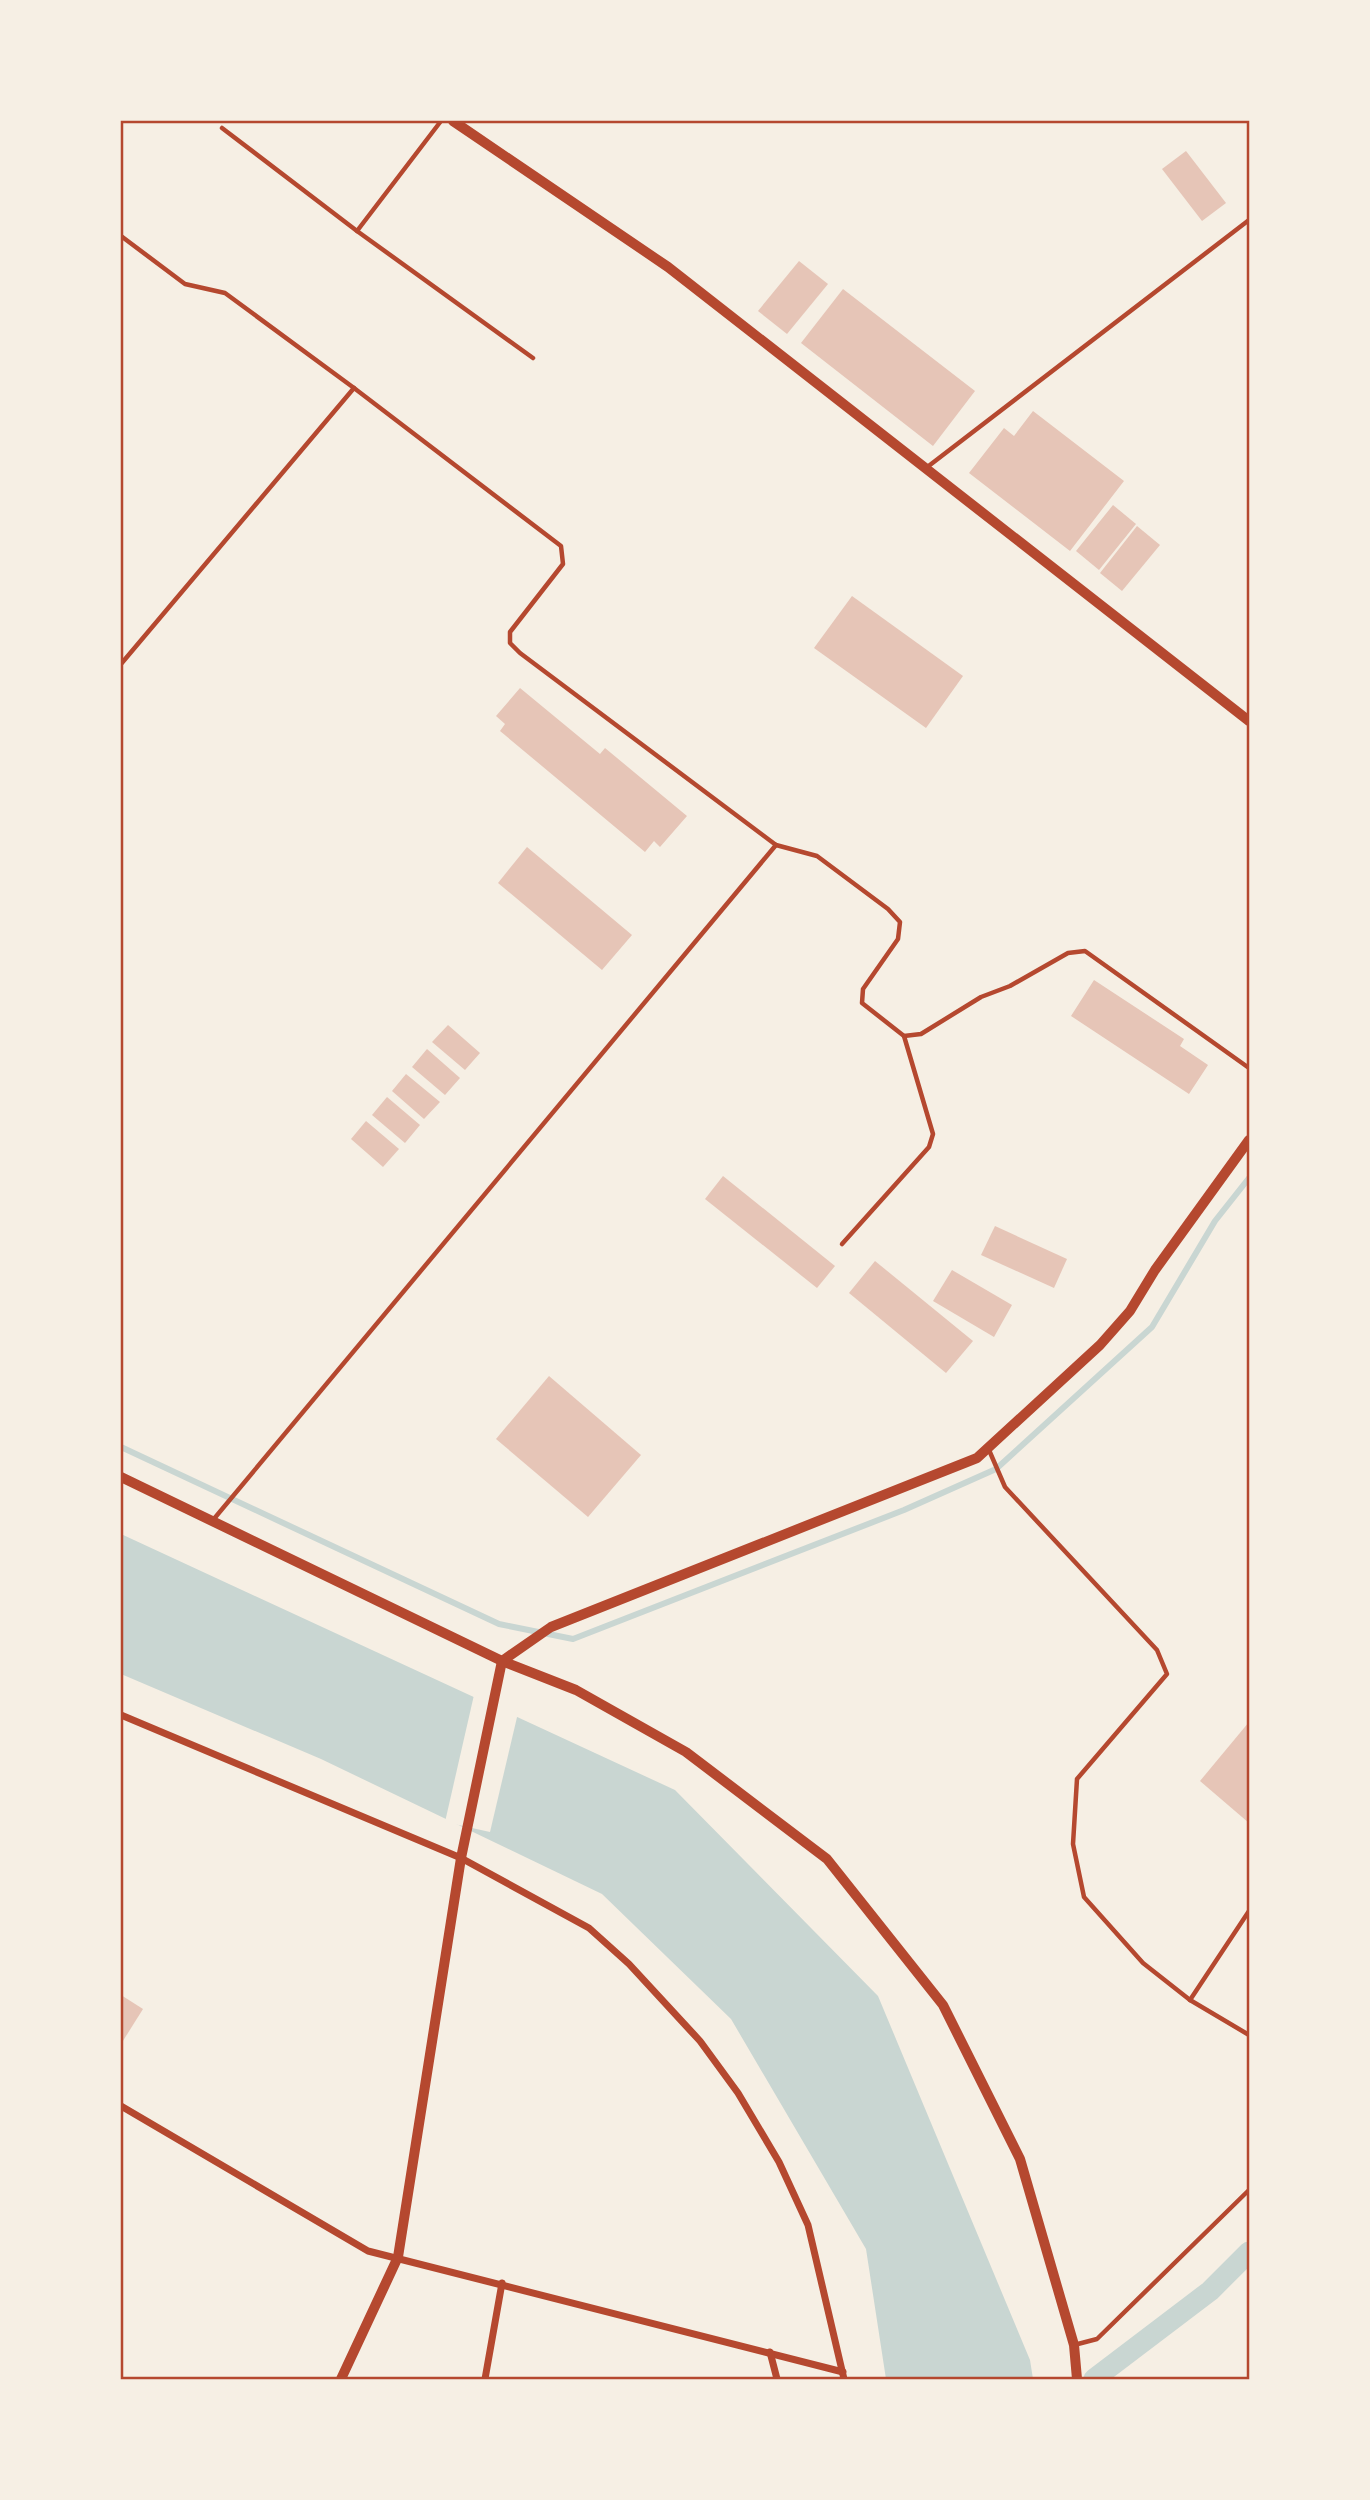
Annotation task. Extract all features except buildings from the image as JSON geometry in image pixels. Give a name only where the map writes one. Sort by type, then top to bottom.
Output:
[{"type":"street","points":[[453,121],[668,267],[1249,721]]},
{"type":"street","points":[[341,2379],[398,2257],[461,1858],[502,1661],[551,1627],[977,1458],[1100,1345],[1130,1311],[1155,1270],[1249,1140]]},
{"type":"street","points":[[121,1477],[502,1661],[576,1690],[685,1752],[827,1859],[943,2005],[1020,2159],[1074,2345],[1077,2379]]},
{"type":"street","points":[[121,1715],[461,1858],[589,1928],[629,1964],[667,2003],[738,2093],[779,2162],[808,2225],[844,2376]]},
{"type":"street","points":[[121,2106],[368,2251],[770,2352],[844,2376]]},
{"type":"street","points":[[485,2379],[502,2283]]},
{"type":"street","points":[[770,2352],[777,2379]]},
{"type":"lane","points":[[357,232],[441,121]]},
{"type":"lane","points":[[222,128],[357,232],[533,358]]},
{"type":"lane","points":[[926,469],[1249,220]]},
{"type":"lane","points":[[121,236],[185,284],[225,293],[355,388],[561,546],[563,564],[510,632],[510,643],[776,845],[817,856],[888,909],[900,922],[898,939],[863,989],[862,1003],[904,1036],[933,1134],[929,1147],[842,1244]]},
{"type":"lane","points":[[121,664],[355,388]]},
{"type":"lane","points":[[212,1520],[776,845]]},
{"type":"lane","points":[[904,1036],[922,1034],[981,997],[1010,986],[1068,953],[1085,951],[1249,1068]]},
{"type":"lane","points":[[988,1448],[1005,1487],[1157,1650],[1167,1674],[1077,1779],[1073,1844],[1084,1897],[1143,1963],[1190,2000],[1249,2035]]},
{"type":"lane","points":[[1190,2000],[1249,1911]]},
{"type":"lane","points":[[1074,2345],[1097,2339],[1249,2190]]},
{"type":"shaded area","points":[[121,1534],[675,1790],[878,1996],[1030,2360],[1033,2379],[886,2379],[866,2249],[731,2019],[602,1894],[321,1759],[121,1674]]},
{"type":"pier","points":[[474,1695],[518,1713],[490,1832],[445,1822]]},
{"type":"waterway","points":[[121,1447],[499,1624],[573,1639],[904,1510],[996,1469],[1152,1327],[1215,1221],[1249,1178]]},
{"type":"waterway","points":[[1094,2379],[1210,2291],[1249,2252]]}]
